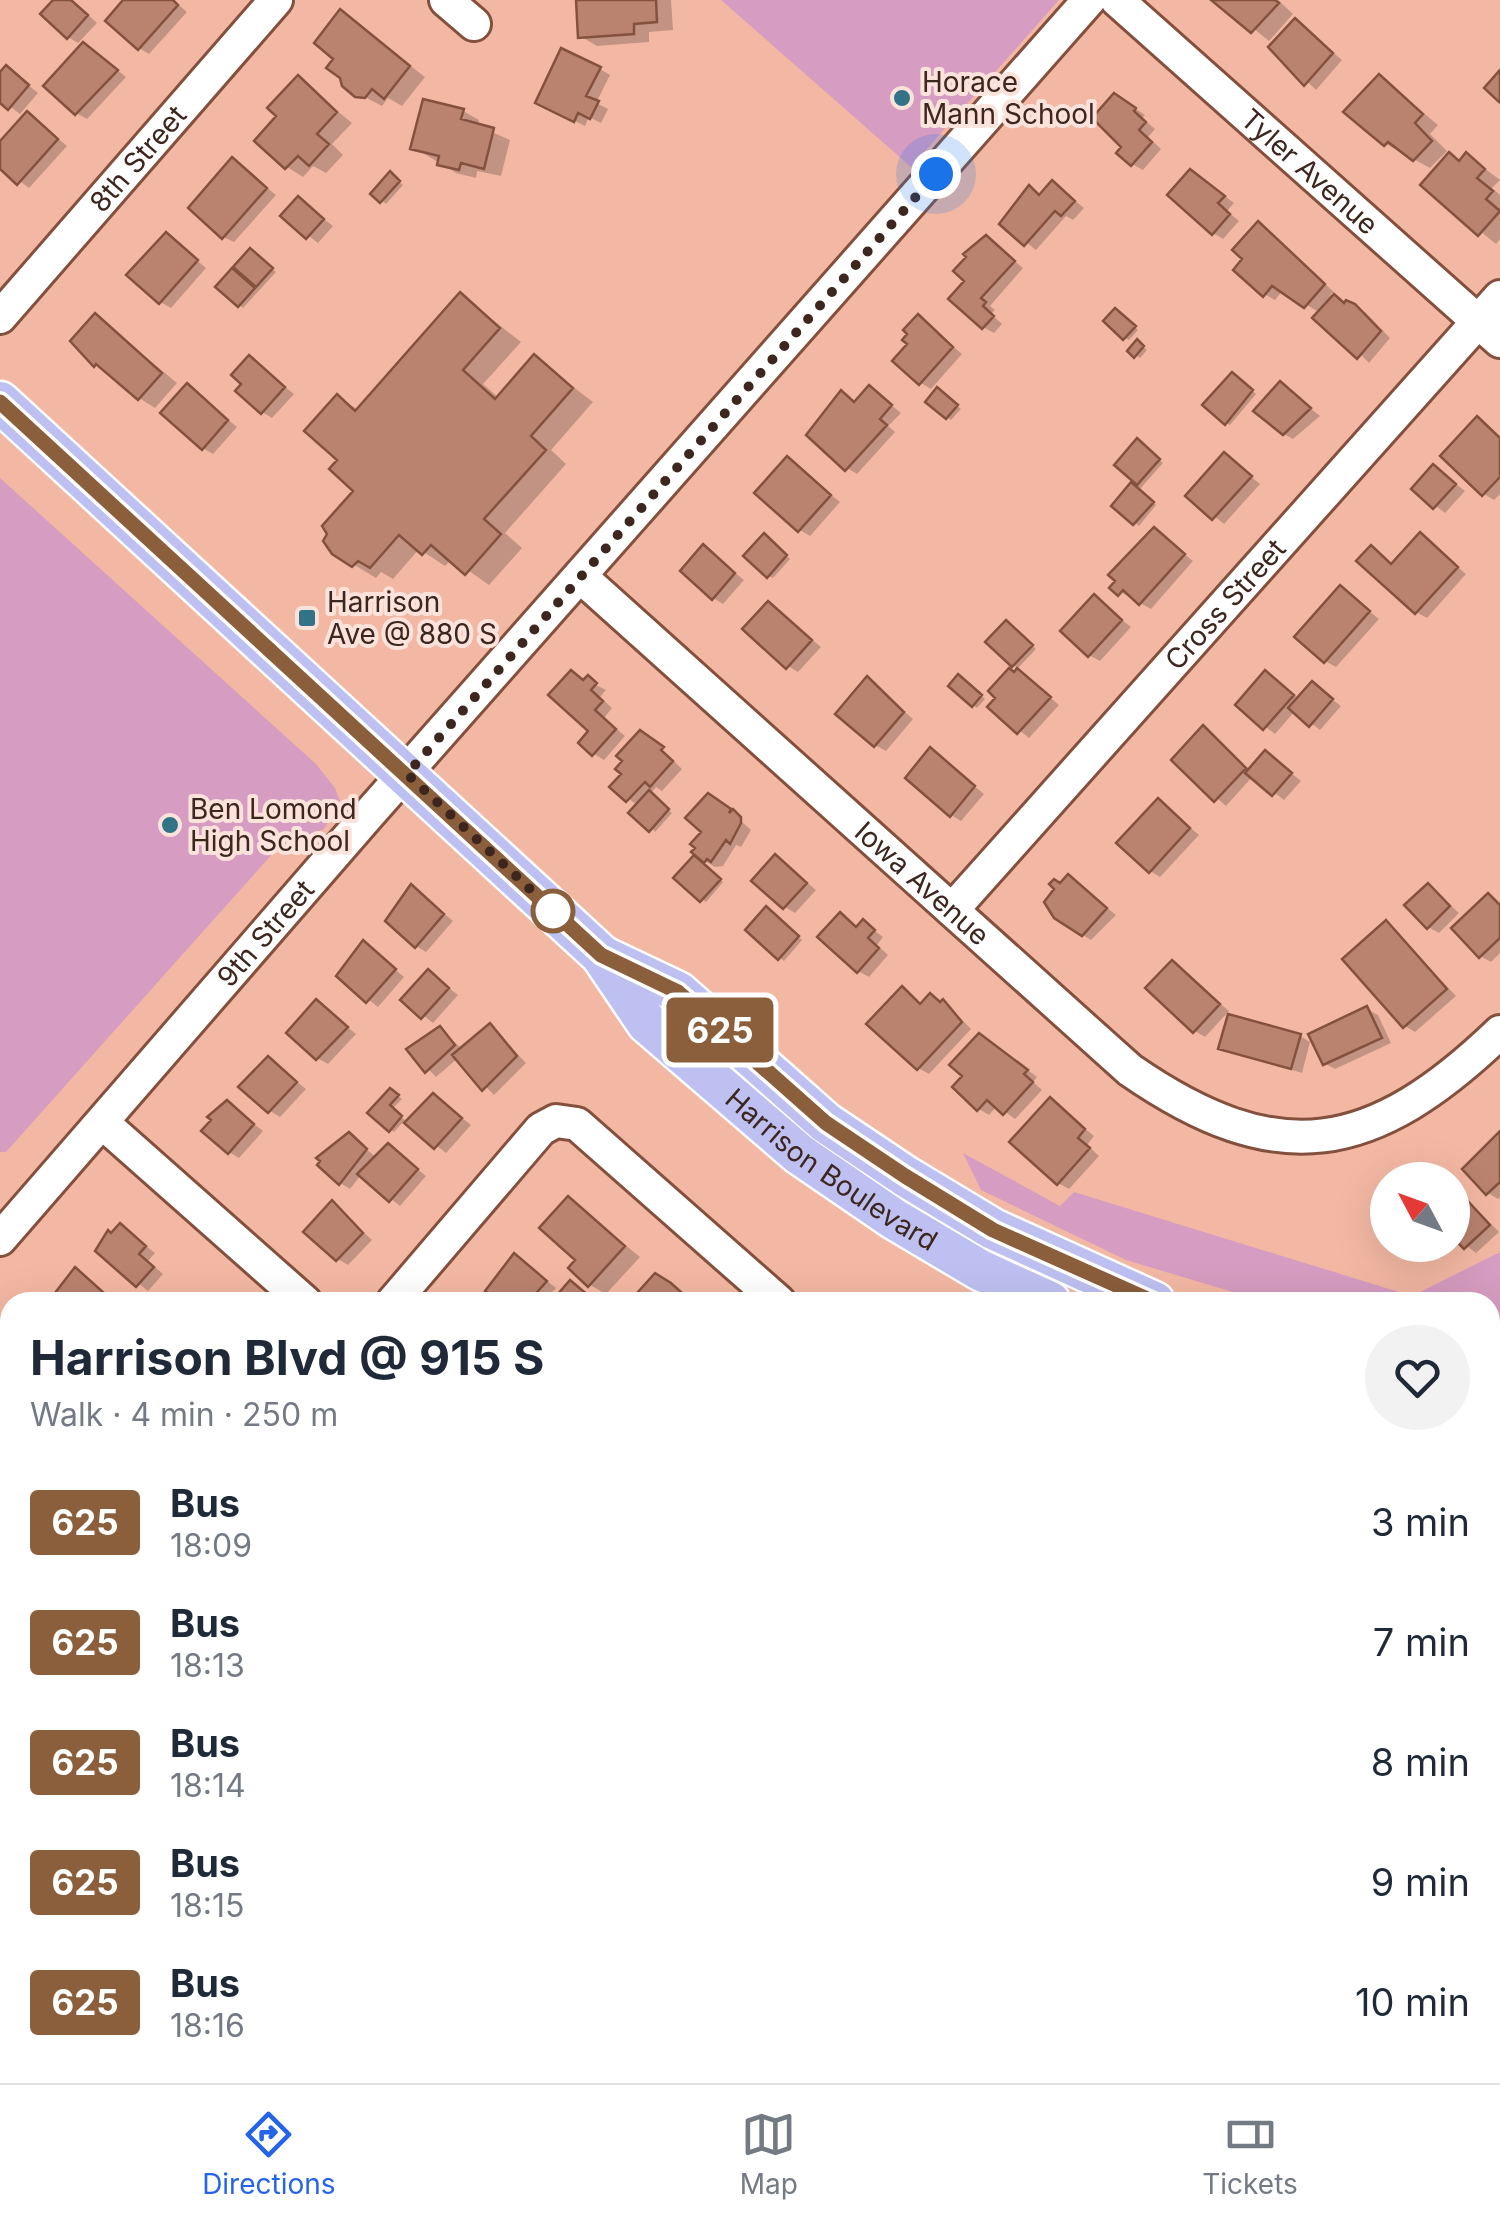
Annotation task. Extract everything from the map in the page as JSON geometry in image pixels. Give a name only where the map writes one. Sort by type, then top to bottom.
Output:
[{"type":"main road","name":"Harrison Boulevard","points":[[0,402],[601,955],[648,1023],[784,1142],[894,1218],[980,1270],[1028,1292]]},
{"type":"main road","name":"Harrison Boulevard","points":[[601,955],[678,992],[826,1123],[905,1176],[993,1230],[1132,1292]]},
{"type":"street","name":"8th Street","points":[[0,318],[276,0]]},
{"type":"street","points":[[446,0],[474,24]]},
{"type":"street","name":"9th Street","points":[[0,1239],[1090,0]]},
{"type":"street","name":"Tyler Avenue","points":[[1116,0],[1493,320]]},
{"type":"street","name":"Cross Street","points":[[952,910],[1493,320]]},
{"type":"street","name":"Iowa Avenue","points":[[580,576],[1130,1070],[1226,1124],[1295,1139],[1332,1135],[1400,1112],[1463,1067],[1500,1032]]},
{"type":"street","points":[[402,1292],[541,1130],[556,1121],[576,1124],[767,1292]]},
{"type":"street","points":[[104,1124],[294,1292]]},
{"type":"shaded area","name":"Horace Mann School","points":[[721,0],[1059,0],[911,167]]},
{"type":"shaded area","name":"Ben Lomond High School","points":[[0,478],[316,764],[340,801],[324,829],[274,852],[6,1152],[0,1152]]},
{"type":"shaded area","points":[[963,1153],[1060,1206],[1074,1192],[1399,1292],[1233,1292],[1126,1260],[981,1190]]},
{"type":"shaded area","points":[[1500,1252],[1500,1292],[1420,1292]]},
{"type":"building","points":[[53,0],[71,0],[88,15],[67,39],[40,14]]},
{"type":"building","points":[[123,0],[173,0],[178,5],[138,50],[105,21]]},
{"type":"building","points":[[576,0],[656,0],[657,22],[634,24],[634,34],[578,38]]},
{"type":"building","points":[[1211,0],[1275,0],[1279,3],[1251,33]]},
{"type":"building","points":[[340,9],[410,66],[384,99],[372,89],[365,98],[355,97],[326,68],[333,59],[314,43]]},
{"type":"building","points":[[1295,18],[1333,53],[1304,86],[1268,47]]},
{"type":"building","points":[[83,42],[118,70],[75,115],[43,86]]},
{"type":"building","points":[[561,48],[601,67],[586,96],[599,101],[590,119],[578,113],[574,122],[535,103]]},
{"type":"building","points":[[6,65],[29,85],[8,110],[0,103],[0,72]]},
{"type":"building","points":[[1500,70],[1500,100],[1499,102],[1484,88]]},
{"type":"building","points":[[1379,74],[1423,114],[1415,123],[1432,141],[1413,161],[1388,142],[1384,146],[1343,112]]},
{"type":"building","points":[[298,75],[337,112],[317,134],[329,144],[309,166],[298,156],[285,169],[254,141],[276,116],[267,108]]},
{"type":"building","points":[[1114,93],[1136,108],[1134,111],[1146,122],[1139,130],[1152,142],[1131,166],[1116,153],[1121,147],[1092,118]]},
{"type":"building","points":[[423,99],[464,109],[461,119],[494,128],[484,169],[461,163],[459,170],[437,165],[439,156],[410,149]]},
{"type":"building","points":[[27,111],[58,139],[17,185],[0,169],[0,141]]},
{"type":"building","points":[[1449,152],[1459,161],[1466,152],[1485,169],[1477,178],[1493,191],[1486,199],[1500,211],[1478,236],[1420,185]]},
{"type":"building","points":[[232,157],[267,188],[222,239],[188,208]]},
{"type":"building","points":[[1190,169],[1225,196],[1218,203],[1230,214],[1212,235],[1167,195]]},
{"type":"building","points":[[390,171],[400,181],[380,203],[370,194]]},
{"type":"building","points":[[1052,180],[1075,201],[1061,216],[1055,211],[1024,246],[999,224],[1029,185],[1039,195]]},
{"type":"building","points":[[298,196],[324,219],[306,239],[280,216]]},
{"type":"building","points":[[1258,221],[1325,284],[1304,308],[1272,286],[1263,297],[1233,270],[1242,259],[1232,250]]},
{"type":"building","points":[[166,232],[198,260],[159,304],[126,275]]},
{"type":"building","points":[[986,235],[1015,261],[981,298],[986,302],[983,306],[994,316],[982,329],[948,299],[964,281],[953,271],[966,257],[963,254]]},
{"type":"building","points":[[250,248],[273,268],[256,287],[233,267]]},
{"type":"building","points":[[232,268],[255,288],[238,307],[215,287]]},
{"type":"building","points":[[460,292],[500,328],[463,370],[495,399],[534,354],[573,388],[531,436],[546,450],[484,519],[501,534],[465,575],[431,545],[422,555],[399,535],[370,568],[358,561],[352,567],[332,554],[323,541],[327,534],[322,526],[353,491],[329,469],[337,460],[304,431],[337,394],[355,411]]},
{"type":"building","points":[[1334,294],[1344,303],[1346,300],[1355,304],[1381,331],[1357,359],[1312,318]]},
{"type":"building","points":[[1115,308],[1136,326],[1123,340],[1103,321]]},
{"type":"building","points":[[95,313],[162,373],[138,400],[96,364],[94,367],[70,341]]},
{"type":"building","points":[[918,314],[953,347],[919,385],[892,361],[907,344],[902,340],[907,334],[903,330]]},
{"type":"building","points":[[1137,339],[1144,346],[1134,358],[1127,351]]},
{"type":"building","points":[[249,355],[285,387],[261,414],[235,391],[241,384],[231,375]]},
{"type":"building","points":[[1232,372],[1253,390],[1225,425],[1202,405]]},
{"type":"building","points":[[1280,381],[1311,408],[1283,435],[1253,411]]},
{"type":"building","points":[[187,383],[228,420],[202,450],[160,413]]},
{"type":"building","points":[[869,385],[892,405],[880,419],[887,425],[845,471],[806,435],[841,390],[854,402]]},
{"type":"building","points":[[937,387],[958,405],[946,419],[925,402]]},
{"type":"building","points":[[1477,416],[1500,438],[1500,477],[1482,496],[1440,456]]},
{"type":"building","points":[[1137,438],[1160,459],[1137,485],[1114,465]]},
{"type":"building","points":[[1224,452],[1252,476],[1212,520],[1185,496]]},
{"type":"building","points":[[787,456],[831,495],[798,532],[754,493]]},
{"type":"building","points":[[1433,464],[1456,484],[1433,509],[1411,489]]},
{"type":"building","points":[[1131,482],[1154,502],[1133,525],[1111,506]]},
{"type":"building","points":[[1154,527],[1185,554],[1139,605],[1123,590],[1118,596],[1109,588],[1115,581],[1108,575]]},
{"type":"building","points":[[1420,532],[1458,567],[1415,614],[1356,561],[1371,545],[1391,564]]},
{"type":"building","points":[[764,533],[787,555],[767,578],[743,556]]},
{"type":"building","points":[[703,544],[735,573],[712,600],[680,571]]},
{"type":"building","points":[[1340,585],[1370,611],[1324,663],[1294,637]]},
{"type":"building","points":[[1094,594],[1122,620],[1088,657],[1060,631]]},
{"type":"building","points":[[768,601],[812,640],[786,669],[742,629]]},
{"type":"building","points":[[1006,620],[1033,645],[1012,667],[985,642]]},
{"type":"building","points":[[1009,668],[1014,672],[1017,668],[1051,697],[1017,734],[987,707],[995,698],[988,691]]},
{"type":"building","points":[[571,670],[583,680],[588,675],[597,683],[591,690],[603,701],[595,710],[616,729],[592,756],[578,743],[588,731],[548,695]]},
{"type":"building","points":[[1265,670],[1294,695],[1263,730],[1235,705]]},
{"type":"building","points":[[958,674],[982,695],[972,707],[948,686]]},
{"type":"building","points":[[867,676],[904,712],[874,747],[835,714]]},
{"type":"building","points":[[1312,681],[1333,699],[1309,727],[1288,708]]},
{"type":"building","points":[[1203,725],[1246,768],[1214,802],[1171,760]]},
{"type":"building","points":[[640,730],[664,747],[661,750],[673,761],[650,787],[645,782],[626,802],[609,787],[621,774],[615,769],[622,761],[616,756]]},
{"type":"building","points":[[930,747],[975,786],[950,817],[905,778]]},
{"type":"building","points":[[1265,750],[1292,773],[1272,796],[1245,773]]},
{"type":"building","points":[[649,790],[669,809],[649,832],[628,813]]},
{"type":"building","points":[[708,793],[731,809],[729,813],[733,809],[741,823],[730,844],[726,840],[711,862],[707,859],[704,863],[691,852],[695,848],[690,844],[701,832],[685,818]]},
{"type":"building","points":[[1158,798],[1190,828],[1149,873],[1116,843]]},
{"type":"building","points":[[775,854],[807,883],[783,909],[751,881]]},
{"type":"building","points":[[694,855],[721,879],[700,902],[673,878]]},
{"type":"building","points":[[1068,874],[1107,908],[1082,936],[1054,918],[1044,902],[1054,889],[1049,884],[1054,879],[1060,883]]},
{"type":"building","points":[[1428,883],[1450,906],[1427,929],[1404,905]]},
{"type":"building","points":[[411,884],[444,914],[415,948],[385,921]]},
{"type":"building","points":[[1488,893],[1500,905],[1500,938],[1479,958],[1451,928]]},
{"type":"building","points":[[766,906],[799,936],[778,960],[745,930]]},
{"type":"building","points":[[840,912],[856,927],[863,919],[875,930],[868,938],[879,948],[857,973],[817,937]]},
{"type":"building","points":[[1386,920],[1447,989],[1403,1028],[1342,959]]},
{"type":"building","points":[[363,940],[396,969],[366,1003],[336,976]]},
{"type":"building","points":[[1172,960],[1220,1004],[1193,1033],[1145,988]]},
{"type":"building","points":[[428,969],[449,988],[421,1019],[400,1000]]},
{"type":"building","points":[[902,986],[920,1004],[930,993],[940,1002],[943,999],[962,1022],[917,1070],[866,1024]]},
{"type":"building","points":[[316,999],[348,1027],[316,1060],[286,1033]]},
{"type":"building","points":[[1367,1006],[1382,1038],[1323,1065],[1308,1034]]},
{"type":"building","points":[[1228,1014],[1301,1034],[1291,1069],[1218,1049]]},
{"type":"building","points":[[490,1023],[517,1056],[482,1091],[452,1055]]},
{"type":"building","points":[[440,1026],[455,1045],[425,1073],[406,1049]]},
{"type":"building","points":[[979,1033],[1028,1070],[1024,1074],[1033,1082],[1003,1115],[987,1100],[977,1111],[952,1087],[962,1076],[949,1065]]},
{"type":"building","points":[[268,1056],[297,1082],[268,1113],[238,1087]]},
{"type":"building","points":[[390,1088],[399,1095],[390,1105],[402,1116],[389,1132],[367,1113]]},
{"type":"building","points":[[433,1093],[462,1118],[434,1149],[404,1123]]},
{"type":"building","points":[[1050,1097],[1085,1129],[1078,1138],[1090,1148],[1057,1185],[1009,1142]]},
{"type":"building","points":[[227,1100],[254,1124],[228,1154],[201,1131],[211,1120],[207,1117]]},
{"type":"building","points":[[1500,1131],[1500,1182],[1486,1195],[1470,1178],[1469,1162]]},
{"type":"building","points":[[349,1132],[367,1149],[339,1185],[317,1165],[320,1161],[316,1158]]},
{"type":"building","points":[[388,1143],[418,1169],[389,1202],[357,1174]]},
{"type":"building","points":[[568,1196],[625,1246],[588,1287],[568,1268],[575,1260],[539,1228]]},
{"type":"building","points":[[332,1200],[363,1233],[336,1261],[303,1232]]},
{"type":"building","points":[[1470,1203],[1490,1225],[1470,1243]]},
{"type":"building","points":[[120,1223],[146,1246],[139,1254],[154,1267],[136,1287],[95,1251],[108,1230],[111,1233]]},
{"type":"building","points":[[514,1253],[547,1281],[537,1292],[485,1291]]},
{"type":"building","points":[[75,1267],[103,1292],[56,1292]]},
{"type":"building","points":[[655,1273],[681,1292],[638,1292]]},
{"type":"building","points":[[570,1280],[584,1292],[560,1292]]},
{"type":"bus line","name":"625","points":[[0,402],[382,749],[601,955],[678,992],[826,1123],[905,1176],[993,1230],[1126,1292]]},
{"type":"place","name":"Horace Mann School","points":[[902,98]]},
{"type":"place","name":"Harrison Ave @ 880 S","points":[[307,618]]},
{"type":"place","name":"Ben Lomond High School","points":[[170,825]]},
{"type":"route","points":[[553,911],[561,918],[407,774],[936,174]]}]
